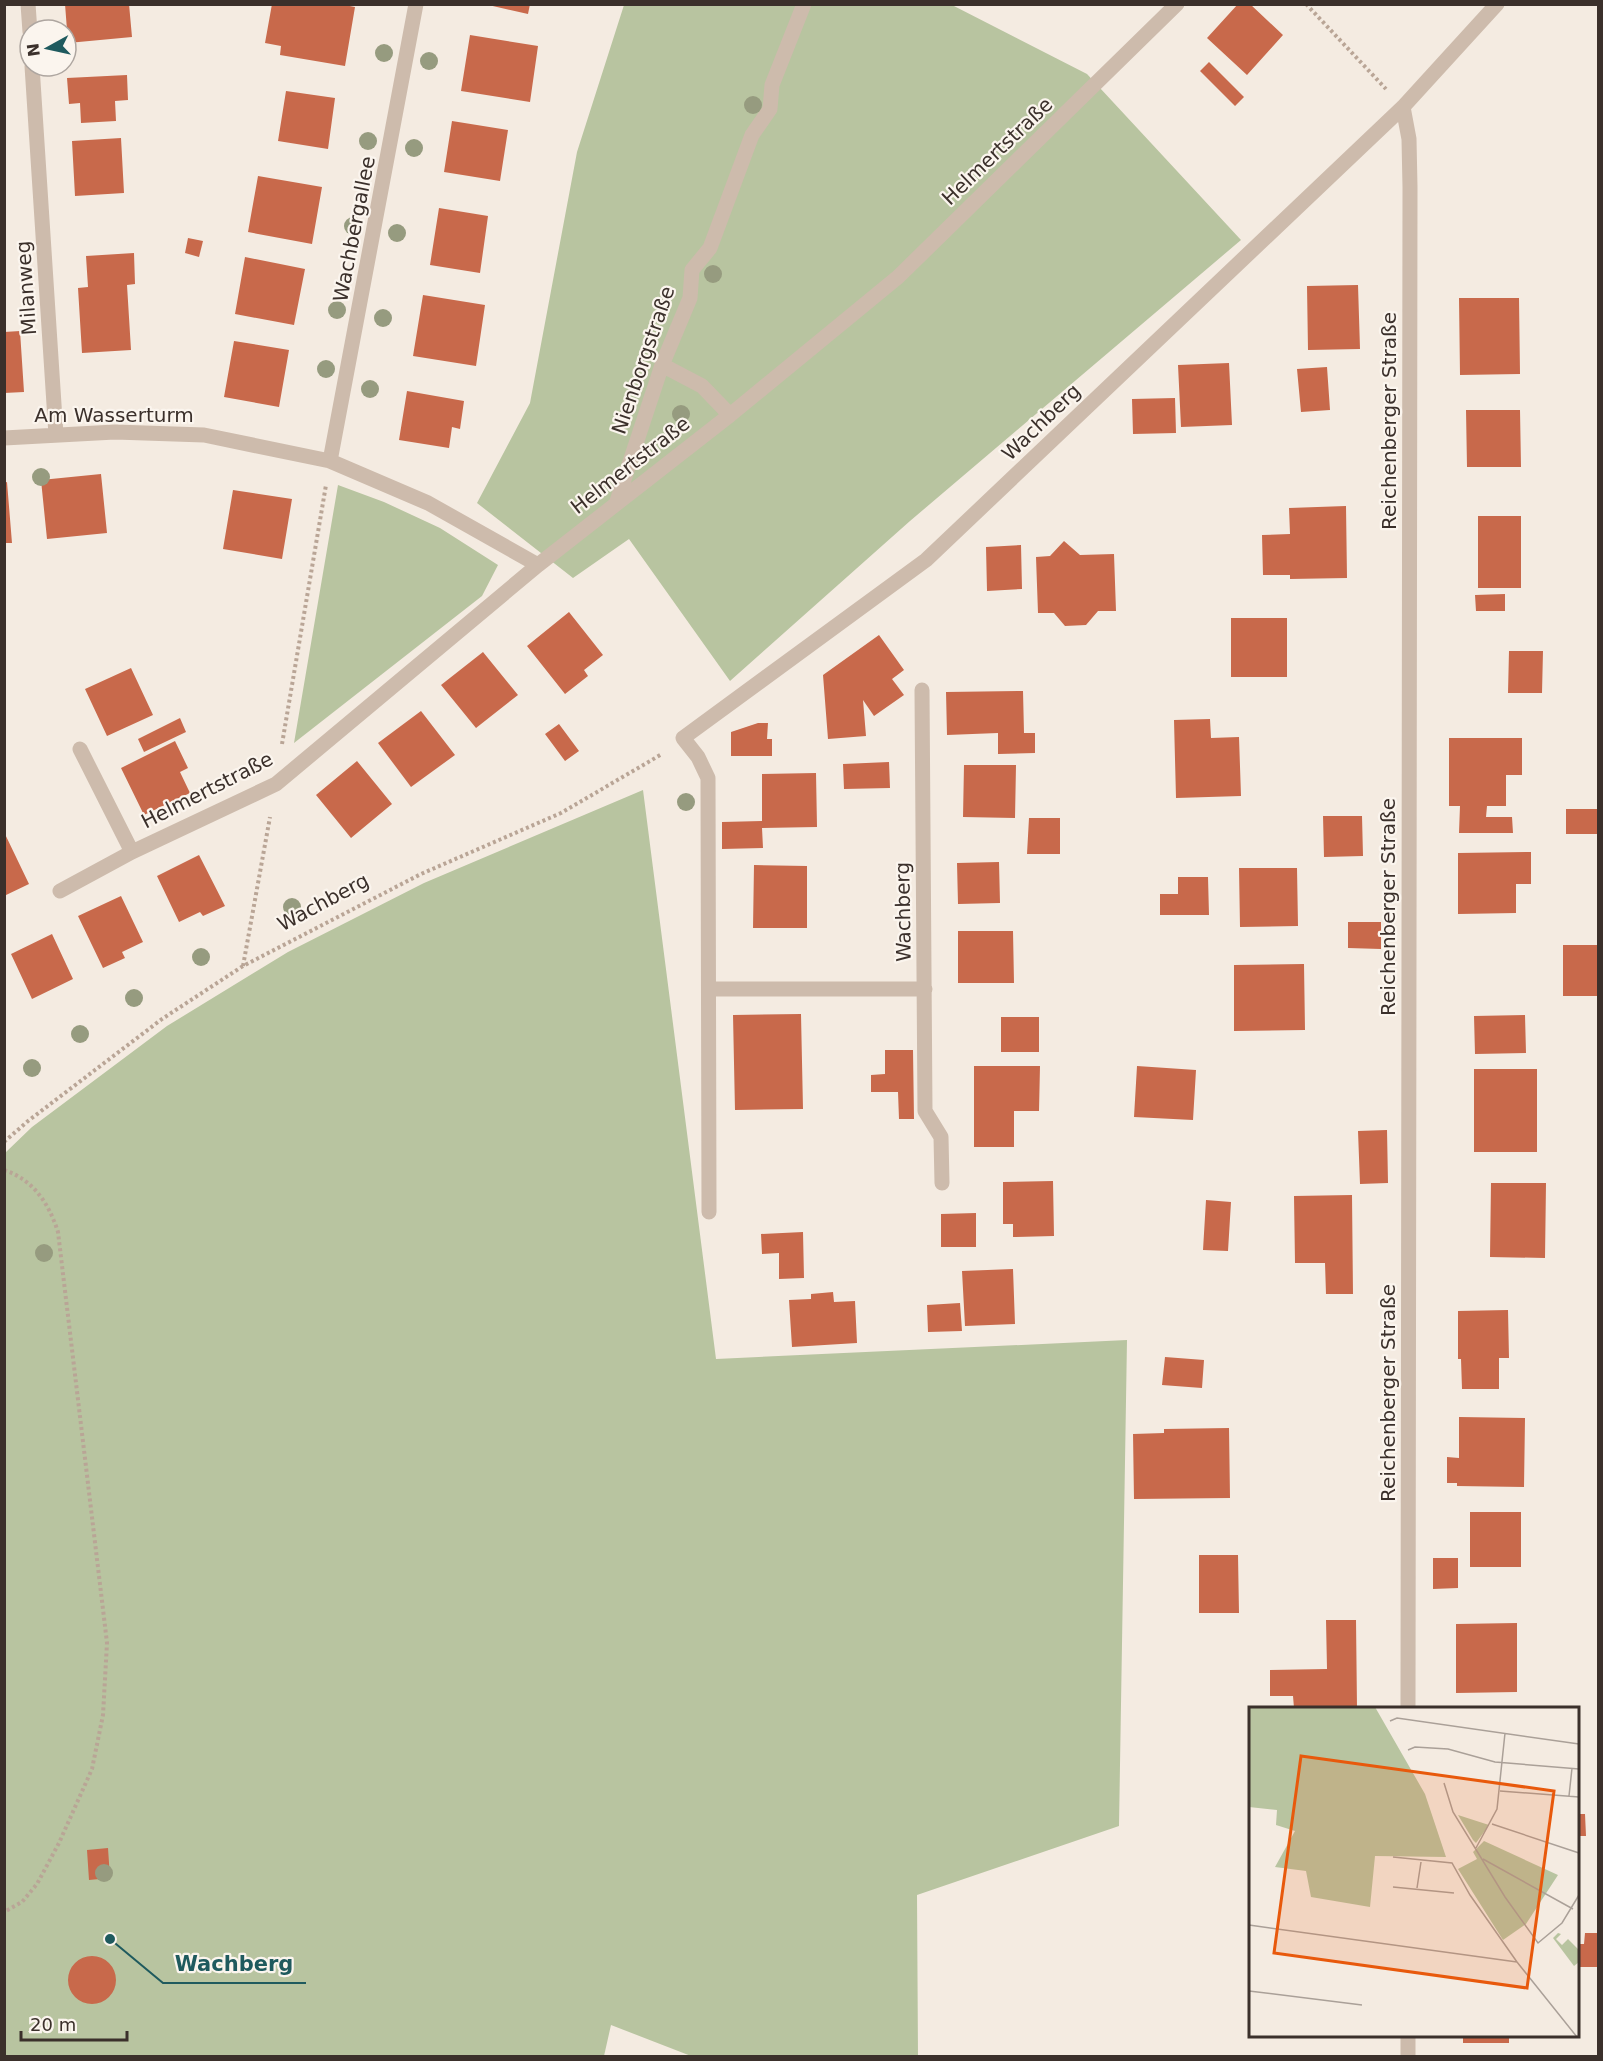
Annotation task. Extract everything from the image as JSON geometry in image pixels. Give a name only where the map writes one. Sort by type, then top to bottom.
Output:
[{"type":"street","name":"Wachbergallee","points":[[330,461],[416,4]]},
{"type":"street","name":"Nienborgstraße","points":[[617,501],[662,365],[690,298],[692,270],[710,248],[752,135],[770,109],[772,85],[804,4]]},
{"type":"street","name":"Helmertstraße","points":[[60,891],[132,852],[276,784],[538,565],[730,415],[898,277],[1177,4]]},
{"type":"street","name":"Wachberg","points":[[683,738],[926,560],[1403,107],[1497,4]]},
{"type":"street","name":"Milanweg","points":[[33,78],[57,435]]},
{"type":"street","name":"Reichenberger Straße","points":[[1403,107],[1409,139],[1410,187],[1408,1707]]},
{"type":"street","points":[[662,365],[702,386],[730,415]]},
{"type":"street","name":"Am Wasserturm","points":[[4,438],[115,432],[204,435],[330,461],[428,503],[538,565]]},
{"type":"street","name":"Wachberg","points":[[922,690],[925,1111],[941,1137],[942,1183]]},
{"type":"street","points":[[683,738],[698,757],[708,778],[709,1212]]},
{"type":"street","points":[[80,748],[132,852]]},
{"type":"street","name":"Wachberg","points":[[710,989],[925,988]]},
{"type":"street","points":[[1408,2037],[1408,2056]]},
{"type":"path","points":[[1306,4],[1403,107]]},
{"type":"path","points":[[243,966],[276,784],[326,481],[332,483]]},
{"type":"path","name":"Wachberg","points":[[4,1142],[28,1120],[162,1019],[243,966],[421,874],[561,813],[650,763],[683,738]]},
{"type":"path","points":[[4,1170],[34,1187],[49,1208],[58,1232],[106,1643],[103,1715],[92,1769],[59,1843],[37,1884],[22,1902],[4,1912]]},
{"type":"green space","points":[[624,5],[952,5],[1087,74],[1241,240],[910,521],[730,681],[629,539],[573,578],[477,503],[530,403],[577,152]]},
{"type":"green space","points":[[338,485],[384,502],[440,528],[498,565],[482,596],[294,743]]},
{"type":"green space","points":[[643,790],[716,1359],[1127,1340],[1119,1826],[917,1895],[918,2056],[691,2056],[611,2025],[604,2056],[5,2056],[5,1153],[32,1127],[167,1026],[288,952],[424,883]]},
{"type":"building","points":[[65,4],[129,4],[132,37],[78,42],[78,18],[66,18]]},
{"type":"building","points":[[272,4],[339,4],[355,7],[345,66],[280,55],[281,46],[265,43]]},
{"type":"building","points":[[484,4],[530,4],[528,14]]},
{"type":"building","points":[[1238,4],[1250,4],[1283,35],[1247,75],[1207,38]]},
{"type":"building","points":[[470,35],[538,46],[530,102],[461,91]]},
{"type":"building","points":[[1209,62],[1244,97],[1235,106],[1200,71]]},
{"type":"building","points":[[127,75],[128,100],[115,101],[116,121],[81,123],[80,103],[69,104],[67,78]]},
{"type":"building","points":[[286,91],[335,98],[328,149],[278,141]]},
{"type":"building","points":[[452,121],[508,130],[500,181],[444,172]]},
{"type":"building","points":[[121,138],[124,193],[75,196],[72,141]]},
{"type":"building","points":[[258,176],[322,187],[312,244],[248,232]]},
{"type":"building","points":[[439,208],[488,216],[480,273],[430,265]]},
{"type":"building","points":[[188,238],[203,241],[199,257],[185,253]]},
{"type":"building","points":[[134,253],[135,284],[127,285],[131,350],[82,353],[78,288],[88,287],[86,256]]},
{"type":"building","points":[[245,257],[305,269],[294,325],[235,314]]},
{"type":"building","points":[[1358,285],[1360,349],[1308,350],[1307,286]]},
{"type":"building","points":[[423,295],[485,305],[476,366],[413,356]]},
{"type":"building","points":[[1459,298],[1519,298],[1520,374],[1460,375]]},
{"type":"building","points":[[20,331],[24,392],[4,393],[4,332]]},
{"type":"building","points":[[234,341],[289,350],[279,407],[224,397]]},
{"type":"building","points":[[1229,363],[1232,425],[1181,427],[1178,365]]},
{"type":"building","points":[[1327,367],[1330,410],[1301,412],[1297,369]]},
{"type":"building","points":[[407,391],[464,401],[460,429],[452,427],[449,448],[399,440]]},
{"type":"building","points":[[1175,398],[1176,433],[1133,434],[1132,399]]},
{"type":"building","points":[[1466,410],[1520,410],[1521,467],[1467,467]]},
{"type":"building","points":[[101,474],[107,533],[47,539],[41,480]]},
{"type":"building","points":[[7,482],[12,543],[4,543],[4,483]]},
{"type":"building","points":[[233,490],[292,499],[282,559],[223,549]]},
{"type":"building","points":[[1346,506],[1347,578],[1290,579],[1290,575],[1263,575],[1262,535],[1290,534],[1289,508]]},
{"type":"building","points":[[1478,516],[1521,516],[1521,588],[1478,588]]},
{"type":"building","points":[[1064,541],[1080,555],[1114,554],[1116,611],[1098,611],[1086,625],[1065,626],[1054,613],[1038,613],[1036,557],[1050,556]]},
{"type":"building","points":[[1021,545],[1022,589],[987,591],[986,547]]},
{"type":"building","points":[[1505,594],[1505,611],[1476,611],[1475,595]]},
{"type":"building","points":[[569,612],[603,655],[584,670],[588,676],[565,694],[527,646]]},
{"type":"building","points":[[1231,618],[1287,618],[1287,677],[1231,677]]},
{"type":"building","points":[[879,635],[904,670],[892,679],[904,695],[874,716],[863,700],[866,736],[828,739],[823,675]]},
{"type":"building","points":[[1509,651],[1543,651],[1542,693],[1508,693]]},
{"type":"building","points":[[483,652],[518,695],[476,728],[441,685]]},
{"type":"building","points":[[131,668],[153,715],[107,736],[85,689]]},
{"type":"building","points":[[1023,691],[1024,733],[1035,733],[1035,753],[998,754],[998,733],[947,735],[946,692]]},
{"type":"building","points":[[421,711],[455,755],[411,787],[378,743]]},
{"type":"building","points":[[180,718],[186,732],[144,752],[138,739]]},
{"type":"building","points":[[1210,719],[1211,738],[1239,737],[1241,796],[1176,798],[1174,720]]},
{"type":"building","points":[[758,723],[768,723],[767,739],[772,739],[772,756],[731,756],[731,732]]},
{"type":"building","points":[[559,724],[579,751],[565,761],[545,734]]},
{"type":"building","points":[[1449,738],[1522,738],[1522,775],[1506,775],[1506,806],[1487,806],[1486,817],[1512,817],[1513,833],[1459,833],[1460,806],[1449,806]]},
{"type":"building","points":[[175,741],[188,768],[180,772],[190,793],[144,815],[121,768]]},
{"type":"building","points":[[357,761],[392,804],[351,838],[316,795]]},
{"type":"building","points":[[889,762],[890,788],[844,789],[843,764]]},
{"type":"building","points":[[964,765],[1016,765],[1015,818],[963,817]]},
{"type":"building","points":[[816,773],[817,827],[762,828],[763,848],[722,849],[722,822],[762,821],[762,774]]},
{"type":"building","points":[[1566,809],[1598,809],[1598,834],[1566,834]]},
{"type":"building","points":[[1323,816],[1362,816],[1363,856],[1324,857]]},
{"type":"building","points":[[1029,818],[1060,818],[1060,854],[1027,854]]},
{"type":"building","points":[[4,832],[29,884],[4,896]]},
{"type":"building","points":[[1531,852],[1531,884],[1516,884],[1516,913],[1458,914],[1458,853]]},
{"type":"building","points":[[199,855],[225,906],[203,916],[200,912],[179,922],[157,876]]},
{"type":"building","points":[[999,862],[1000,903],[958,904],[957,863]]},
{"type":"building","points":[[754,865],[807,866],[807,928],[753,928]]},
{"type":"building","points":[[1239,868],[1297,868],[1298,926],[1240,927]]},
{"type":"building","points":[[1178,877],[1208,877],[1209,915],[1160,915],[1160,894],[1178,894]]},
{"type":"building","points":[[121,896],[143,942],[122,952],[125,958],[103,968],[78,916]]},
{"type":"building","points":[[1348,922],[1381,922],[1381,949],[1348,948]]},
{"type":"building","points":[[958,931],[1013,931],[1014,983],[958,983]]},
{"type":"building","points":[[52,934],[73,979],[32,999],[11,954]]},
{"type":"building","points":[[1563,945],[1598,945],[1598,996],[1563,996]]},
{"type":"building","points":[[1304,964],[1305,1030],[1234,1031],[1234,965]]},
{"type":"building","points":[[801,1014],[803,1109],[735,1110],[733,1015]]},
{"type":"building","points":[[1525,1015],[1526,1053],[1475,1054],[1474,1016]]},
{"type":"building","points":[[1001,1017],[1039,1017],[1039,1052],[1001,1052]]},
{"type":"building","points":[[885,1050],[913,1050],[914,1119],[899,1119],[898,1092],[871,1092],[871,1075],[885,1074]]},
{"type":"building","points":[[974,1066],[1040,1066],[1039,1111],[1014,1111],[1014,1147],[974,1147]]},
{"type":"building","points":[[1137,1066],[1196,1070],[1193,1120],[1134,1117]]},
{"type":"building","points":[[1474,1069],[1537,1069],[1537,1152],[1474,1152]]},
{"type":"building","points":[[1387,1130],[1388,1183],[1360,1184],[1358,1131]]},
{"type":"building","points":[[1053,1181],[1054,1236],[1013,1237],[1013,1224],[1003,1224],[1003,1182]]},
{"type":"building","points":[[1491,1183],[1546,1183],[1545,1258],[1490,1257]]},
{"type":"building","points":[[1352,1195],[1353,1294],[1326,1294],[1325,1263],[1295,1263],[1294,1196]]},
{"type":"building","points":[[1206,1200],[1231,1202],[1228,1251],[1203,1250]]},
{"type":"building","points":[[976,1213],[976,1247],[941,1247],[941,1214]]},
{"type":"building","points":[[803,1232],[804,1278],[779,1279],[779,1253],[762,1254],[761,1234]]},
{"type":"building","points":[[1013,1269],[1015,1324],[965,1326],[962,1271]]},
{"type":"building","points":[[833,1292],[834,1302],[855,1301],[857,1343],[792,1347],[789,1300],[811,1299],[811,1294]]},
{"type":"building","points":[[960,1303],[962,1331],[928,1332],[927,1305]]},
{"type":"building","points":[[1508,1310],[1509,1358],[1499,1358],[1499,1389],[1462,1389],[1461,1359],[1458,1359],[1458,1311]]},
{"type":"building","points":[[1165,1357],[1204,1360],[1202,1388],[1162,1385]]},
{"type":"building","points":[[1459,1417],[1525,1418],[1524,1487],[1457,1486],[1457,1483],[1447,1483],[1447,1457],[1459,1458]]},
{"type":"building","points":[[1229,1428],[1230,1498],[1134,1499],[1133,1434],[1164,1433],[1164,1429]]},
{"type":"building","points":[[1470,1512],[1521,1512],[1521,1567],[1470,1567]]},
{"type":"building","points":[[1199,1555],[1238,1555],[1239,1613],[1199,1613]]},
{"type":"building","points":[[1433,1558],[1458,1558],[1458,1588],[1433,1589]]},
{"type":"building","points":[[1326,1620],[1356,1620],[1357,1707],[1294,1707],[1293,1696],[1270,1696],[1270,1670],[1327,1669]]},
{"type":"building","points":[[1517,1623],[1517,1692],[1456,1693],[1456,1624]]},
{"type":"building","points":[[1579,1814],[1585,1814],[1586,1836],[1579,1836]]},
{"type":"building","points":[[108,1848],[110,1878],[89,1880],[87,1850]]},
{"type":"building","points":[[1585,1933],[1598,1933],[1598,1967],[1579,1967],[1579,1944],[1584,1944]]},
{"type":"building","points":[[92,1956],[109,1963],[116,1980],[109,1997],[92,2004],[75,1997],[68,1980],[75,1963]]},
{"type":"building","points":[[1463,2037],[1509,2037],[1509,2043],[1463,2043]]},
{"type":"place","name":"Wachberg","points":[[110,1939]]}]
